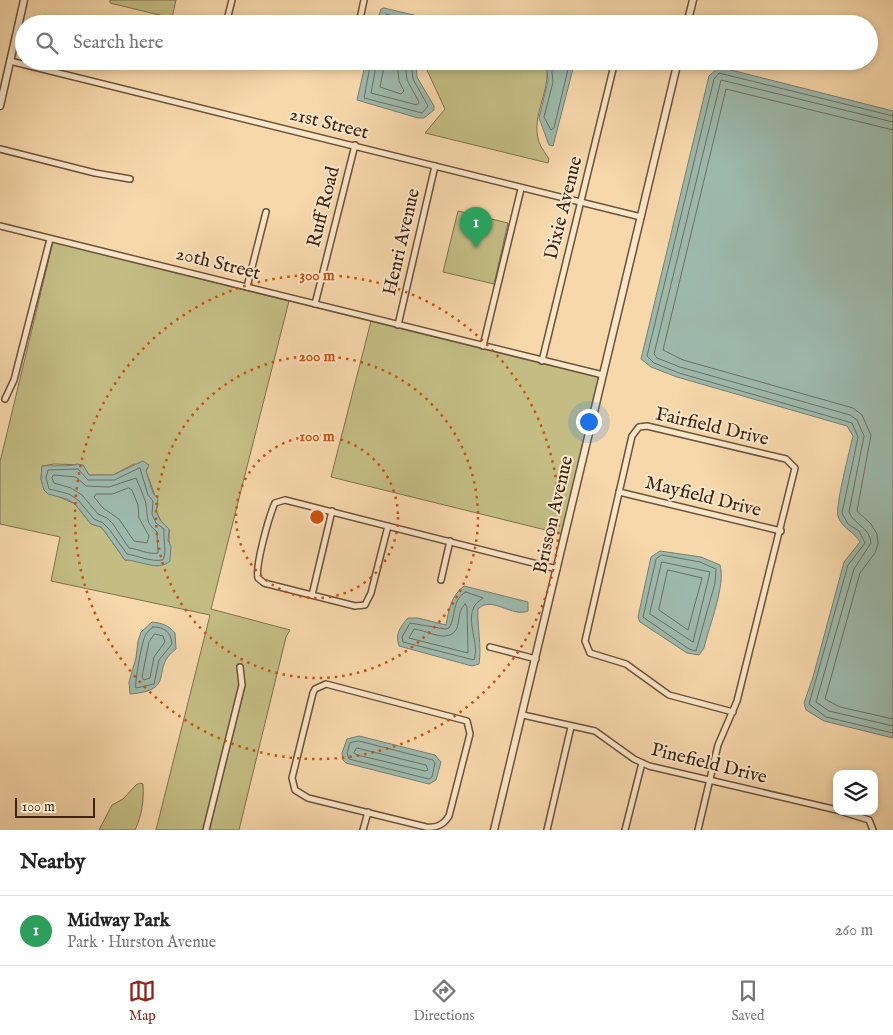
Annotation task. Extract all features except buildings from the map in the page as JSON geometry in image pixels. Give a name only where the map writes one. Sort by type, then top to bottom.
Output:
[{"type":"street","points":[[21,15],[24,0]]},
{"type":"street","points":[[228,15],[232,0]]},
{"type":"street","points":[[361,15],[364,0]]},
{"type":"street","points":[[689,15],[693,0]]},
{"type":"street","points":[[0,106],[15,39]]},
{"type":"street","name":"21st Street","points":[[10,61],[15,62]]},
{"type":"street","name":"21st Street","points":[[47,70],[641,218]]},
{"type":"street","name":"Dixie Avenue","points":[[542,361],[613,70]]},
{"type":"street","name":"Brisson Avenue","points":[[494,830],[524,715],[676,70]]},
{"type":"street","name":"Ruff Road","points":[[316,304],[355,146]]},
{"type":"street","points":[[0,149],[94,173],[130,179]]},
{"type":"street","name":"Henri Avenue","points":[[398,325],[435,166]]},
{"type":"street","points":[[483,346],[521,189]]},
{"type":"street","points":[[247,287],[266,212]]},
{"type":"street","name":"20th Street","points":[[0,226],[603,375]]},
{"type":"street","points":[[5,399],[14,380],[50,238]]},
{"type":"street","name":"Fairfield Drive","points":[[698,830],[721,738],[733,712],[781,531],[795,468],[786,459],[647,426],[639,427],[632,436],[585,642],[586,647],[595,655],[626,664],[669,695],[733,712]]},
{"type":"street","name":"Mayfield Drive","points":[[619,492],[781,531]]},
{"type":"street","points":[[388,526],[372,592],[365,605],[355,606],[264,583],[258,578],[262,551],[275,503],[285,500],[332,511],[557,569]]},
{"type":"street","points":[[312,595],[332,511]]},
{"type":"street","points":[[441,580],[450,541]]},
{"type":"street","points":[[490,647],[536,659]]},
{"type":"street","points":[[206,830],[242,685],[240,667]]},
{"type":"street","points":[[326,684],[462,718],[467,721],[470,727],[449,816],[445,822],[434,828],[426,827],[368,812],[308,798],[295,790],[292,784],[313,693],[320,686],[326,684]]},
{"type":"street","name":"Pinefield Drive","points":[[524,715],[601,734],[642,764],[833,810]]},
{"type":"street","points":[[547,830],[571,727]]},
{"type":"street","points":[[625,830],[642,764]]},
{"type":"street","points":[[363,830],[368,812]]},
{"type":"street","name":"Pinefield Drive","points":[[852,815],[869,820],[873,830]]},
{"type":"shaded area","points":[[110,0],[176,0],[173,15],[160,15],[110,3]]},
{"type":"shaded area","points":[[427,70],[547,70],[547,81],[537,122],[537,132],[540,144],[549,159],[548,163],[425,133],[445,109]]},
{"type":"shaded area","points":[[458,211],[508,223],[494,284],[443,272]]},
{"type":"shaded area","points":[[53,242],[289,301],[211,609],[290,630],[286,637],[239,830],[209,830],[245,686],[242,664],[237,665],[239,685],[204,830],[156,830],[210,615],[51,581],[60,537],[0,524],[0,462]],"holes":[[[54,464],[83,465],[89,475],[113,475],[134,464],[148,467],[146,471],[158,504],[156,511],[161,521],[169,529],[169,553],[158,566],[125,560],[101,527],[91,524],[75,504],[44,490],[41,479],[42,466]]]},
{"type":"shaded area","points":[[371,321],[599,377],[562,534],[331,477]]},
{"type":"shaded area","points":[[140,783],[143,784],[143,802],[135,830],[99,830],[112,805],[123,799]]},
{"type":"water","points":[[384,8],[413,15],[379,15],[381,9]]},
{"type":"water","points":[[364,70],[417,70],[417,77],[434,106],[434,110],[424,118],[418,118],[357,100]]},
{"type":"water","points":[[547,70],[573,70],[553,146],[549,145],[539,118],[548,81]]},
{"type":"water","points":[[716,70],[731,70],[893,111],[893,738],[824,721],[806,710],[804,703],[813,677],[844,562],[860,542],[842,524],[838,516],[841,490],[853,436],[847,426],[677,377],[651,367],[641,359],[709,76]]},
{"type":"water","points":[[143,461],[149,465],[146,471],[153,493],[158,499],[156,511],[160,520],[169,529],[168,541],[171,546],[170,561],[154,566],[125,560],[101,527],[91,524],[75,504],[67,499],[48,494],[44,490],[41,479],[42,466],[77,464],[83,465],[89,475],[113,475]]},
{"type":"water","points":[[660,551],[701,557],[720,565],[721,583],[719,594],[704,648],[699,655],[687,653],[640,622],[638,617],[651,557]]},
{"type":"water","points":[[464,586],[528,602],[528,611],[516,612],[489,604],[483,605],[478,609],[480,657],[479,664],[472,666],[399,646],[399,631],[408,618],[418,618],[446,625],[453,599]]},
{"type":"water","points":[[152,622],[165,625],[175,633],[176,649],[164,664],[159,683],[154,688],[145,692],[130,694],[129,682],[136,658],[138,641],[141,632]]},
{"type":"water","points":[[359,736],[435,755],[441,762],[436,780],[429,784],[346,763],[343,760],[342,753],[347,739]]},
{"type":"place","name":"Midway Park","points":[[476,248]]}]
